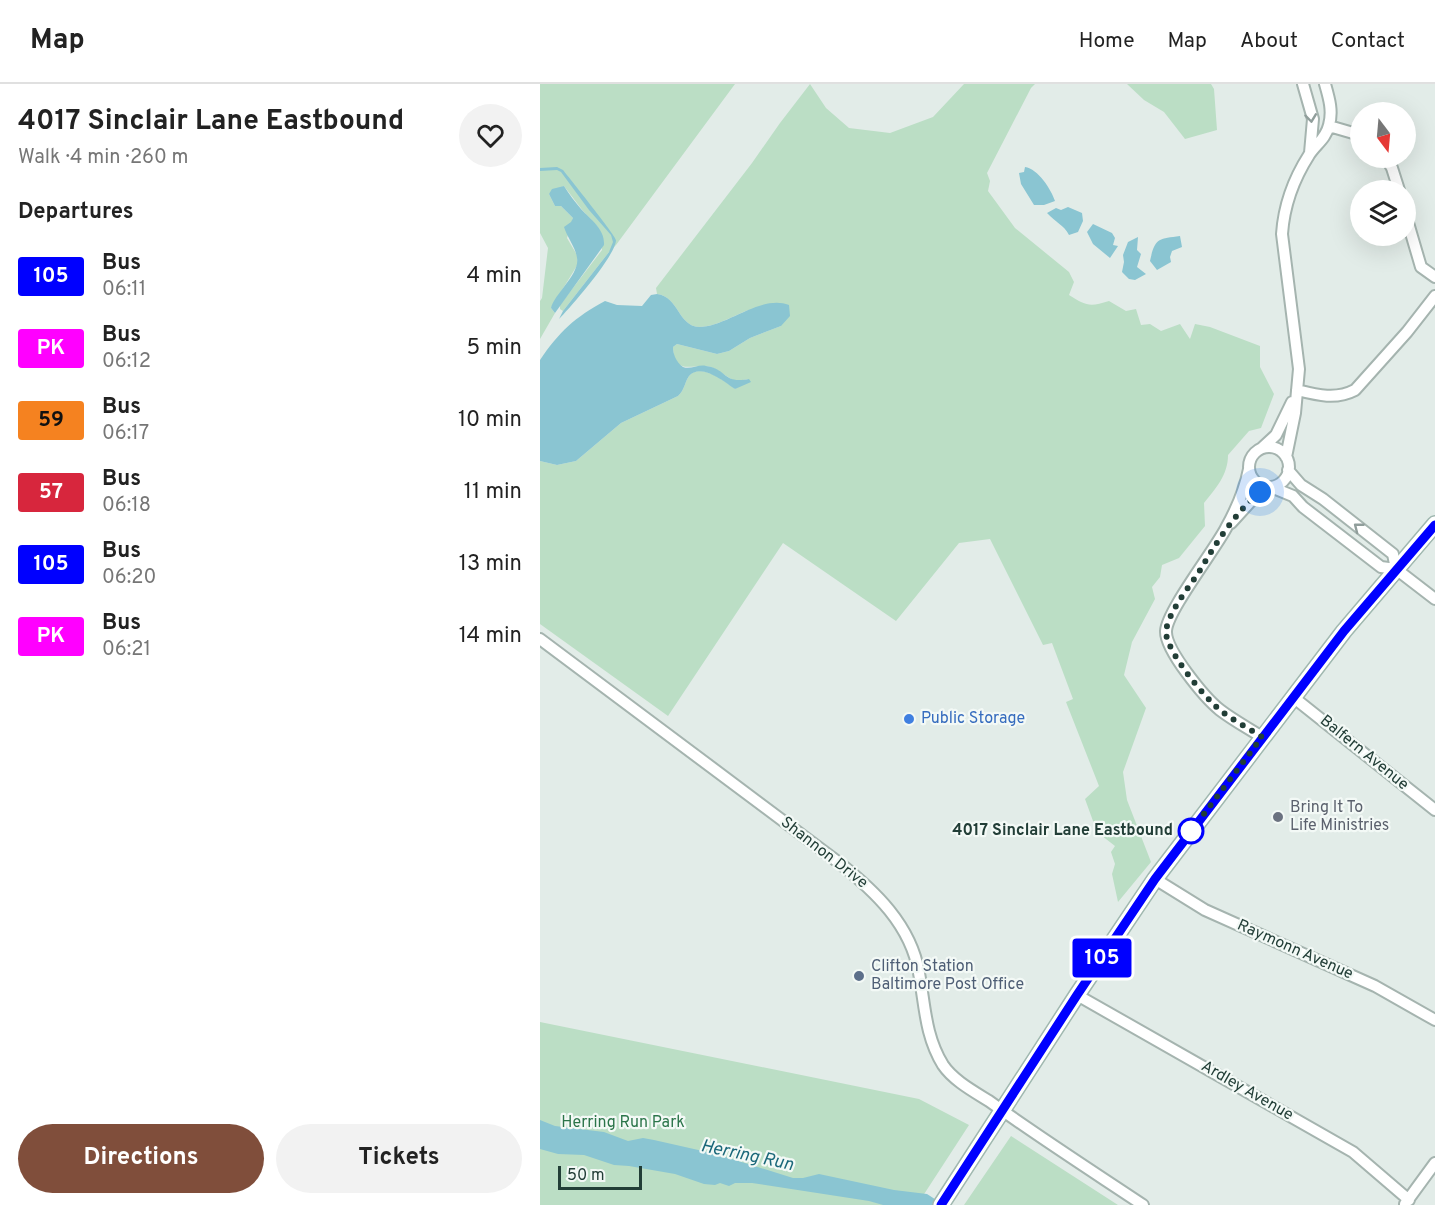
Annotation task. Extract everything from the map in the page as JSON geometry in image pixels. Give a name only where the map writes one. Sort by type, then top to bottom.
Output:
[{"type":"main road","points":[[941,1205],[1155,879],[1293,697],[1435,524]]},
{"type":"street","points":[[1303,84],[1313,119],[1310,153]]},
{"type":"street","points":[[1325,84],[1330,104],[1329,126],[1319,145],[1310,153],[1288,194],[1284,212],[1282,234],[1299,369],[1295,413],[1286,457],[1288,470],[1301,484],[1393,554],[1396,569]]},
{"type":"street","points":[[1329,126],[1350,132]]},
{"type":"street","points":[[1415,246],[1421,267],[1435,277]]},
{"type":"street","points":[[1297,390],[1335,397],[1355,390],[1407,332],[1435,296]]},
{"type":"street","points":[[1262,737],[1218,709],[1176,659],[1167,640],[1166,630],[1174,612],[1227,527],[1246,483],[1252,457],[1280,430],[1297,390]]},
{"type":"street","points":[[1260,449],[1272,448],[1286,457]]},
{"type":"street","points":[[1249,469],[1255,481],[1293,496],[1303,507],[1381,567],[1396,569],[1435,599]]},
{"type":"street","points":[[1227,527],[1251,501],[1282,481],[1288,470]]},
{"type":"street","name":"Shannon Drive","points":[[540,639],[813,843],[870,889],[903,928],[912,945],[919,972],[924,1014],[931,1041],[942,1064],[953,1076],[1002,1111],[1143,1205]]},
{"type":"street","name":"Balfern Avenue","points":[[1293,697],[1435,810]]},
{"type":"street","name":"Raymonn Avenue","points":[[1155,879],[1205,910],[1375,986],[1435,1020]]},
{"type":"street","name":"Ardley Avenue","points":[[1077,995],[1353,1152],[1407,1202]]},
{"type":"street","points":[[1407,1202],[1435,1163]]},
{"type":"green space","points":[[540,84],[735,84],[616,245],[563,311],[560,305],[602,250],[598,227],[564,186],[549,194],[555,206],[561,206],[573,218],[567,238],[577,255],[578,264],[551,308],[555,313],[540,339],[540,301],[548,248],[540,233]]},
{"type":"green space","points":[[810,84],[826,108],[849,128],[890,133],[933,117],[964,84],[1035,84],[987,173],[990,181],[988,191],[1015,228],[1069,272],[1074,282],[1069,295],[1088,304],[1109,301],[1126,311],[1136,309],[1141,325],[1150,324],[1161,331],[1180,324],[1190,339],[1195,324],[1210,327],[1260,346],[1260,367],[1274,394],[1261,428],[1249,431],[1228,455],[1224,475],[1204,503],[1205,526],[1179,558],[1162,565],[1160,577],[1152,587],[1155,599],[1132,642],[1124,675],[1146,708],[1123,772],[1127,800],[1151,862],[1118,902],[1112,874],[1115,864],[1111,852],[1115,846],[1097,832],[1085,799],[1099,786],[1066,702],[1073,699],[1052,643],[1043,645],[990,539],[959,543],[896,621],[783,543],[668,716],[540,624],[540,461],[557,465],[576,461],[621,423],[678,396],[688,377],[695,372],[707,372],[735,389],[749,379],[736,381],[711,367],[681,366],[674,357],[673,347],[677,344],[717,354],[729,351],[750,338],[781,326],[748,310],[711,325],[699,327],[692,325],[682,317],[670,300],[657,294],[656,288]]},
{"type":"green space","points":[[1127,84],[1211,84],[1214,89],[1217,130],[1185,139],[1164,112],[1144,100]]},
{"type":"green space","name":"Herring Run Park","points":[[540,1022],[919,1099],[969,1125],[917,1205],[540,1205]]},
{"type":"green space","points":[[1011,1136],[1118,1205],[964,1205]]},
{"type":"water","points":[[557,167],[563,170],[616,240],[609,257],[559,319],[609,252],[613,242],[611,235],[561,172],[557,170],[540,171],[540,168]]},
{"type":"water","points":[[1025,167],[1035,171],[1043,180],[1055,201],[1044,205],[1034,205],[1021,184],[1019,173],[1024,172]]},
{"type":"water","points":[[564,186],[600,229],[604,245],[555,313],[551,308],[553,302],[571,277],[577,264],[575,250],[564,227],[573,218],[561,206],[555,206],[549,194],[552,189]]},
{"type":"water","points":[[1068,207],[1082,213],[1083,221],[1078,232],[1069,235],[1047,213],[1056,208],[1061,210]]},
{"type":"water","points":[[1093,224],[1112,233],[1115,238],[1113,245],[1118,246],[1110,258],[1093,244],[1087,232]]},
{"type":"water","points":[[1180,236],[1182,247],[1172,251],[1171,262],[1157,270],[1150,261],[1156,244],[1162,239]]},
{"type":"water","points":[[1138,237],[1137,250],[1141,254],[1137,267],[1146,274],[1135,280],[1129,279],[1122,272],[1123,255],[1128,242]]},
{"type":"water","points":[[657,294],[670,300],[687,322],[699,327],[710,326],[767,304],[789,305],[790,316],[781,326],[750,338],[729,351],[717,354],[677,344],[673,347],[675,358],[683,367],[706,366],[734,380],[749,379],[751,382],[735,389],[714,375],[701,371],[695,372],[688,377],[678,396],[621,423],[576,461],[557,465],[540,461],[540,360],[568,326],[594,307],[605,301],[617,305],[642,306],[651,295]]},
{"type":"water","name":"Herring Run","points":[[540,1120],[555,1126],[604,1132],[628,1141],[643,1138],[716,1154],[793,1178],[819,1174],[894,1190],[927,1194],[944,1205],[883,1205],[752,1183],[735,1183],[729,1186],[720,1183],[704,1184],[675,1174],[614,1165],[584,1155],[558,1154],[540,1149]]},
{"type":"bus line","name":"105","points":[[941,1205],[1155,879],[1344,631],[1435,525]]},
{"type":"place","name":"Public Storage","points":[[909,719]]},
{"type":"place","name":"Bring It To Life Ministries","points":[[1278,817]]},
{"type":"place","name":"4017 Sinclair Lane Eastbound","points":[[1191,831]]},
{"type":"place","name":"Clifton Station Baltimore Post Office","points":[[859,976]]},
{"type":"route","points":[[1191,831],[1262,737],[1218,709],[1176,659],[1167,640],[1166,630],[1174,612],[1227,527],[1260,492]]}]
